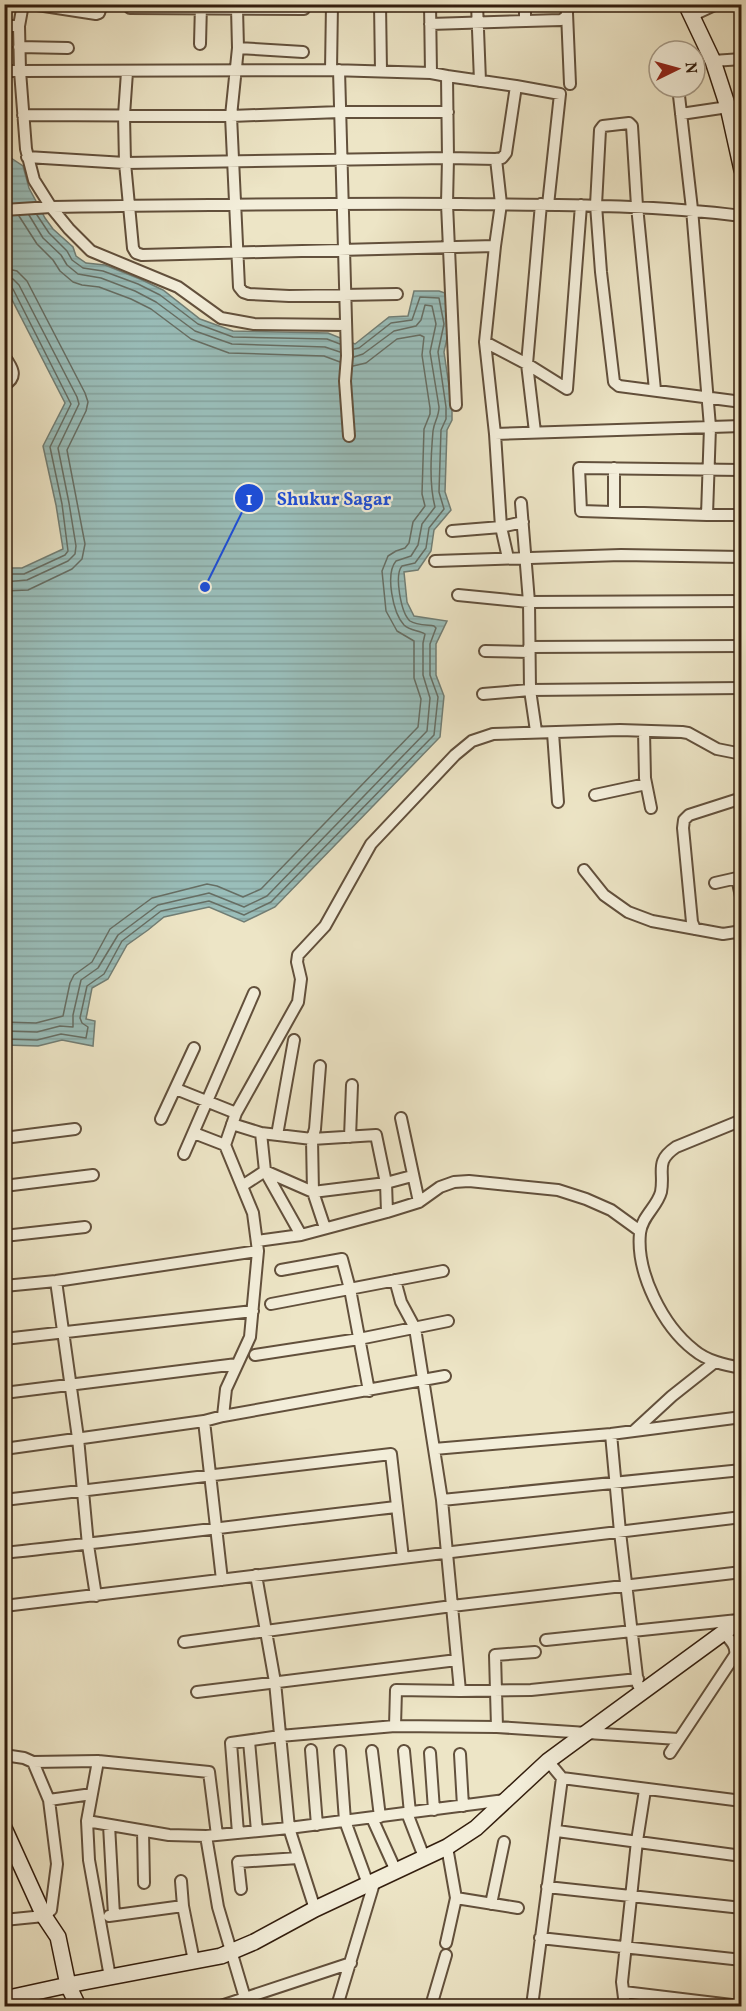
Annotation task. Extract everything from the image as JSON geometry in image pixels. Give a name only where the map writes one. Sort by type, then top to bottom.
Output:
[{"type":"street","points":[[23,4],[19,26],[19,47],[27,157],[34,180],[69,230],[91,251],[178,287],[221,318],[254,324],[346,325]]},
{"type":"street","points":[[31,4],[96,14],[99,13],[102,4]]},
{"type":"street","points":[[332,4],[335,70],[340,112],[346,295],[345,381],[349,436]]},
{"type":"street","points":[[380,4],[381,71]]},
{"type":"street","points":[[429,4],[431,73]]},
{"type":"street","points":[[477,4],[480,81]]},
{"type":"street","points":[[525,4],[525,21]]},
{"type":"street","points":[[717,4],[689,10],[714,61],[728,107],[741,170]]},
{"type":"street","points":[[200,44],[201,7]]},
{"type":"street","points":[[130,8],[304,9]]},
{"type":"street","points":[[237,8],[238,48],[231,116],[237,206],[239,288],[249,294],[289,296],[397,294]]},
{"type":"street","points":[[430,24],[561,20],[568,9]]},
{"type":"street","points":[[568,9],[567,51],[570,84]]},
{"type":"street","points":[[4,26],[19,26]]},
{"type":"street","points":[[19,47],[68,48]]},
{"type":"street","points":[[238,48],[303,52]]},
{"type":"street","points":[[714,61],[741,59]]},
{"type":"street","points":[[4,71],[335,70],[431,73],[560,94],[544,205],[527,364],[535,432]]},
{"type":"street","points":[[126,72],[125,163],[133,248],[136,253],[142,255],[495,246]]},
{"type":"street","points":[[447,76],[447,204],[456,405]]},
{"type":"street","points":[[27,157],[125,163],[233,160],[496,159],[502,158],[506,153],[516,86]]},
{"type":"street","points":[[679,99],[692,209],[710,427],[707,515]]},
{"type":"street","points":[[681,114],[728,107]]},
{"type":"street","points":[[23,115],[231,116],[340,112],[447,112]]},
{"type":"street","points":[[655,390],[637,206],[632,126],[629,123],[601,127],[597,205],[601,272],[614,382],[619,386],[741,402]]},
{"type":"street","points":[[496,159],[501,204],[485,342],[495,434],[501,527],[508,558]]},
{"type":"street","points":[[4,210],[130,206],[501,204],[637,206],[692,209],[741,216]]},
{"type":"street","points":[[485,342],[567,389],[580,205]]},
{"type":"street","points":[[4,356],[13,368],[14,374],[13,379],[4,385]]},
{"type":"street","points":[[495,434],[741,426]]},
{"type":"street","points":[[741,470],[579,468],[581,511],[741,515]]},
{"type":"street","points":[[614,468],[614,512]]},
{"type":"street","points":[[521,503],[529,602],[530,690],[536,731]]},
{"type":"street","points":[[452,531],[501,527],[522,522]]},
{"type":"street","points":[[435,561],[621,555],[741,557]]},
{"type":"street","points":[[458,595],[529,602],[741,601]]},
{"type":"street","points":[[485,651],[741,646]]},
{"type":"street","points":[[483,694],[530,690],[741,688]]},
{"type":"street","points":[[223,1416],[226,1389],[250,1337],[258,1246],[253,1213],[225,1145],[234,1119],[298,1002],[301,979],[297,962],[298,955],[325,926],[371,844],[455,755],[472,741],[493,734],[536,731],[688,733],[717,749],[741,754]]},
{"type":"street","points":[[644,731],[646,784],[651,808]]},
{"type":"street","points":[[553,733],[558,802]]},
{"type":"street","points":[[595,795],[646,784]]},
{"type":"street","points":[[695,929],[691,911],[684,820],[689,815],[741,798]]},
{"type":"street","points":[[584,870],[604,895],[628,912],[652,921],[700,931],[723,934],[741,931]]},
{"type":"street","points":[[715,883],[737,878],[741,901]]},
{"type":"street","points":[[184,1154],[205,1101],[254,993]]},
{"type":"street","points":[[278,1135],[294,1040]]},
{"type":"street","points":[[161,1119],[194,1048]]},
{"type":"street","points":[[320,1066],[315,1129],[312,1139],[313,1192],[325,1228]]},
{"type":"street","points":[[350,1137],[351,1085]]},
{"type":"street","points":[[176,1089],[205,1101],[261,1133],[312,1139],[376,1135],[386,1183],[387,1212]]},
{"type":"street","points":[[401,1118],[412,1176],[420,1202]]},
{"type":"street","points":[[741,1120],[676,1147],[667,1153],[662,1161],[661,1191],[645,1216],[640,1231],[642,1263],[664,1317],[694,1351],[715,1362],[741,1368]]},
{"type":"street","points":[[4,1138],[75,1129]]},
{"type":"street","points":[[194,1132],[225,1145]]},
{"type":"street","points":[[261,1133],[265,1171],[301,1235]]},
{"type":"street","points":[[265,1171],[313,1192],[386,1183],[412,1176]]},
{"type":"street","points":[[242,1186],[265,1171]]},
{"type":"street","points":[[4,1186],[93,1175]]},
{"type":"street","points":[[4,1286],[56,1281],[258,1246],[420,1202],[440,1187],[454,1182],[469,1181],[558,1190],[611,1210],[640,1231]]},
{"type":"street","points":[[4,1236],[85,1227]]},
{"type":"street","points":[[281,1270],[342,1259],[350,1289],[369,1391]]},
{"type":"street","points":[[271,1304],[443,1271]]},
{"type":"street","points":[[395,1280],[400,1302],[415,1328],[442,1500],[460,1690]]},
{"type":"street","points":[[56,1281],[78,1438],[88,1545],[96,1596]]},
{"type":"street","points":[[4,1339],[254,1311]]},
{"type":"street","points":[[255,1355],[359,1339],[448,1321]]},
{"type":"street","points":[[634,1431],[672,1396],[715,1362]]},
{"type":"street","points":[[4,1393],[237,1364]]},
{"type":"street","points":[[4,1449],[204,1421],[445,1376]]},
{"type":"street","points":[[434,1449],[611,1434],[741,1418]]},
{"type":"street","points":[[204,1421],[222,1580]]},
{"type":"street","points":[[611,1434],[638,1687]]},
{"type":"street","points":[[4,1500],[391,1454],[403,1558]]},
{"type":"street","points":[[442,1500],[741,1470]]},
{"type":"street","points":[[4,1553],[88,1545],[396,1507]]},
{"type":"street","points":[[4,1606],[741,1517]]},
{"type":"street","points":[[184,1642],[626,1584],[741,1572]]},
{"type":"street","points":[[256,1575],[275,1682],[289,1828],[315,1909]]},
{"type":"street","points":[[546,1640],[740,1620]]},
{"type":"street","points":[[395,1726],[396,1690],[638,1687],[653,1682],[740,1620]]},
{"type":"street","points":[[670,1753],[735,1655],[735,1646],[723,1632]]},
{"type":"street","points":[[497,1728],[495,1655],[535,1652]]},
{"type":"street","points":[[197,1692],[457,1660]]},
{"type":"street","points":[[4,2000],[68,1985],[221,1956],[254,1942],[315,1909],[447,1846],[476,1828],[548,1761],[587,1732],[638,1687]]},
{"type":"street","points":[[238,1833],[231,1743],[280,1736],[395,1726],[587,1732],[678,1739]]},
{"type":"street","points":[[249,1741],[257,1832]]},
{"type":"street","points":[[311,1750],[317,1825]]},
{"type":"street","points":[[337,2007],[351,1963],[371,1882],[345,1821],[340,1751]]},
{"type":"street","points":[[372,1751],[376,1817],[396,1871]]},
{"type":"street","points":[[404,1751],[408,1813],[424,1857]]},
{"type":"street","points":[[430,1753],[434,1810]]},
{"type":"street","points":[[460,1754],[463,1806]]},
{"type":"street","points":[[4,1755],[33,1762],[98,1761],[209,1772],[218,1908],[245,1998]]},
{"type":"street","points":[[98,1761],[87,1821],[92,1880],[110,1977]]},
{"type":"street","points":[[532,2007],[547,1887],[557,1831],[562,1779],[548,1761]]},
{"type":"street","points":[[4,1920],[44,1916],[51,1910],[57,1864],[49,1800],[33,1762]]},
{"type":"street","points":[[562,1779],[741,1801]]},
{"type":"street","points":[[625,2007],[622,1982],[637,1841],[645,1790]]},
{"type":"street","points":[[49,1800],[92,1794]]},
{"type":"street","points":[[87,1821],[169,1835],[212,1835],[317,1825],[506,1800]]},
{"type":"street","points":[[109,1825],[114,1915]]},
{"type":"street","points":[[4,1828],[10,1853],[58,1937],[68,1985],[78,2007]]},
{"type":"street","points":[[143,1831],[144,1883]]},
{"type":"street","points":[[557,1831],[741,1856]]},
{"type":"street","points":[[491,1904],[504,1842]]},
{"type":"street","points":[[446,1943],[456,1898],[447,1846]]},
{"type":"street","points":[[241,1889],[237,1862],[298,1858]]},
{"type":"street","points":[[181,1881],[183,1906],[194,1961]]},
{"type":"street","points":[[547,1887],[741,1908]]},
{"type":"street","points":[[456,1898],[518,1908]]},
{"type":"street","points":[[100,1918],[183,1906]]},
{"type":"street","points":[[540,1938],[741,1960]]},
{"type":"street","points":[[431,2007],[447,1955]]},
{"type":"street","points":[[221,2007],[351,1963]]},
{"type":"street","points":[[624,1992],[740,2007]]},
{"type":"water","points":[[8,156],[23,166],[29,188],[45,218],[53,229],[73,247],[76,256],[86,263],[105,265],[163,290],[200,319],[233,331],[328,333],[355,344],[389,317],[408,316],[414,291],[439,291],[445,293],[450,324],[444,352],[452,406],[452,420],[447,430],[445,492],[451,510],[434,530],[431,551],[418,570],[404,572],[407,602],[414,616],[447,621],[436,644],[436,675],[444,696],[440,737],[275,907],[244,922],[209,907],[164,917],[127,945],[108,979],[92,988],[86,1019],[95,1021],[93,1046],[62,1040],[38,1046],[5,1045],[5,568],[22,568],[63,549],[43,446],[65,403],[5,286],[4,157]]},
{"type":"place","name":"Shukur Sagar","points":[[205,587]]}]
